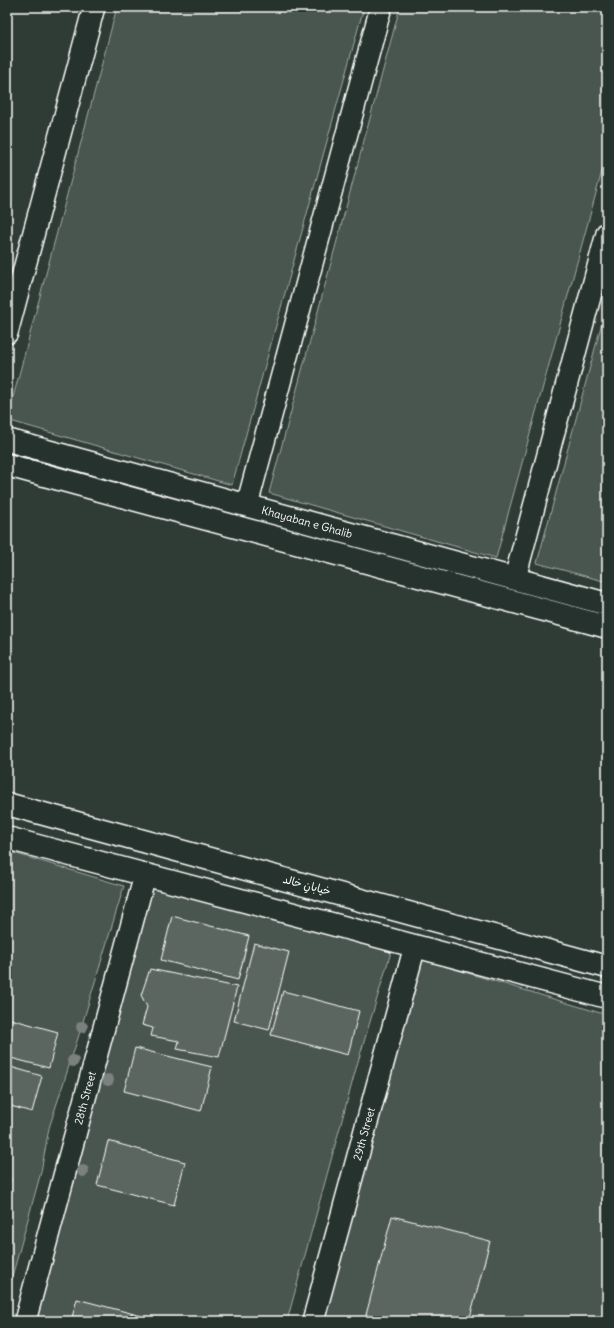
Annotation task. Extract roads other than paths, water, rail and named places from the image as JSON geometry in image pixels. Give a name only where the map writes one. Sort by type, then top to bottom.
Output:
[{"type":"street","points":[[7,333],[94,7]]},
{"type":"street","points":[[247,505],[381,7]]},
{"type":"street","points":[[515,578],[607,233]]},
{"type":"street","name":"Khayaban e Ghalib","points":[[7,440],[607,604]]},
{"type":"street","points":[[7,465],[607,627]]},
{"type":"street","name":"خیابانِ خالد","points":[[7,804],[607,967]]},
{"type":"street","points":[[7,838],[607,998]]},
{"type":"street","name":"28th Street","points":[[25,1321],[146,875]]},
{"type":"street","name":"29th Street","points":[[313,1321],[415,946]]}]
